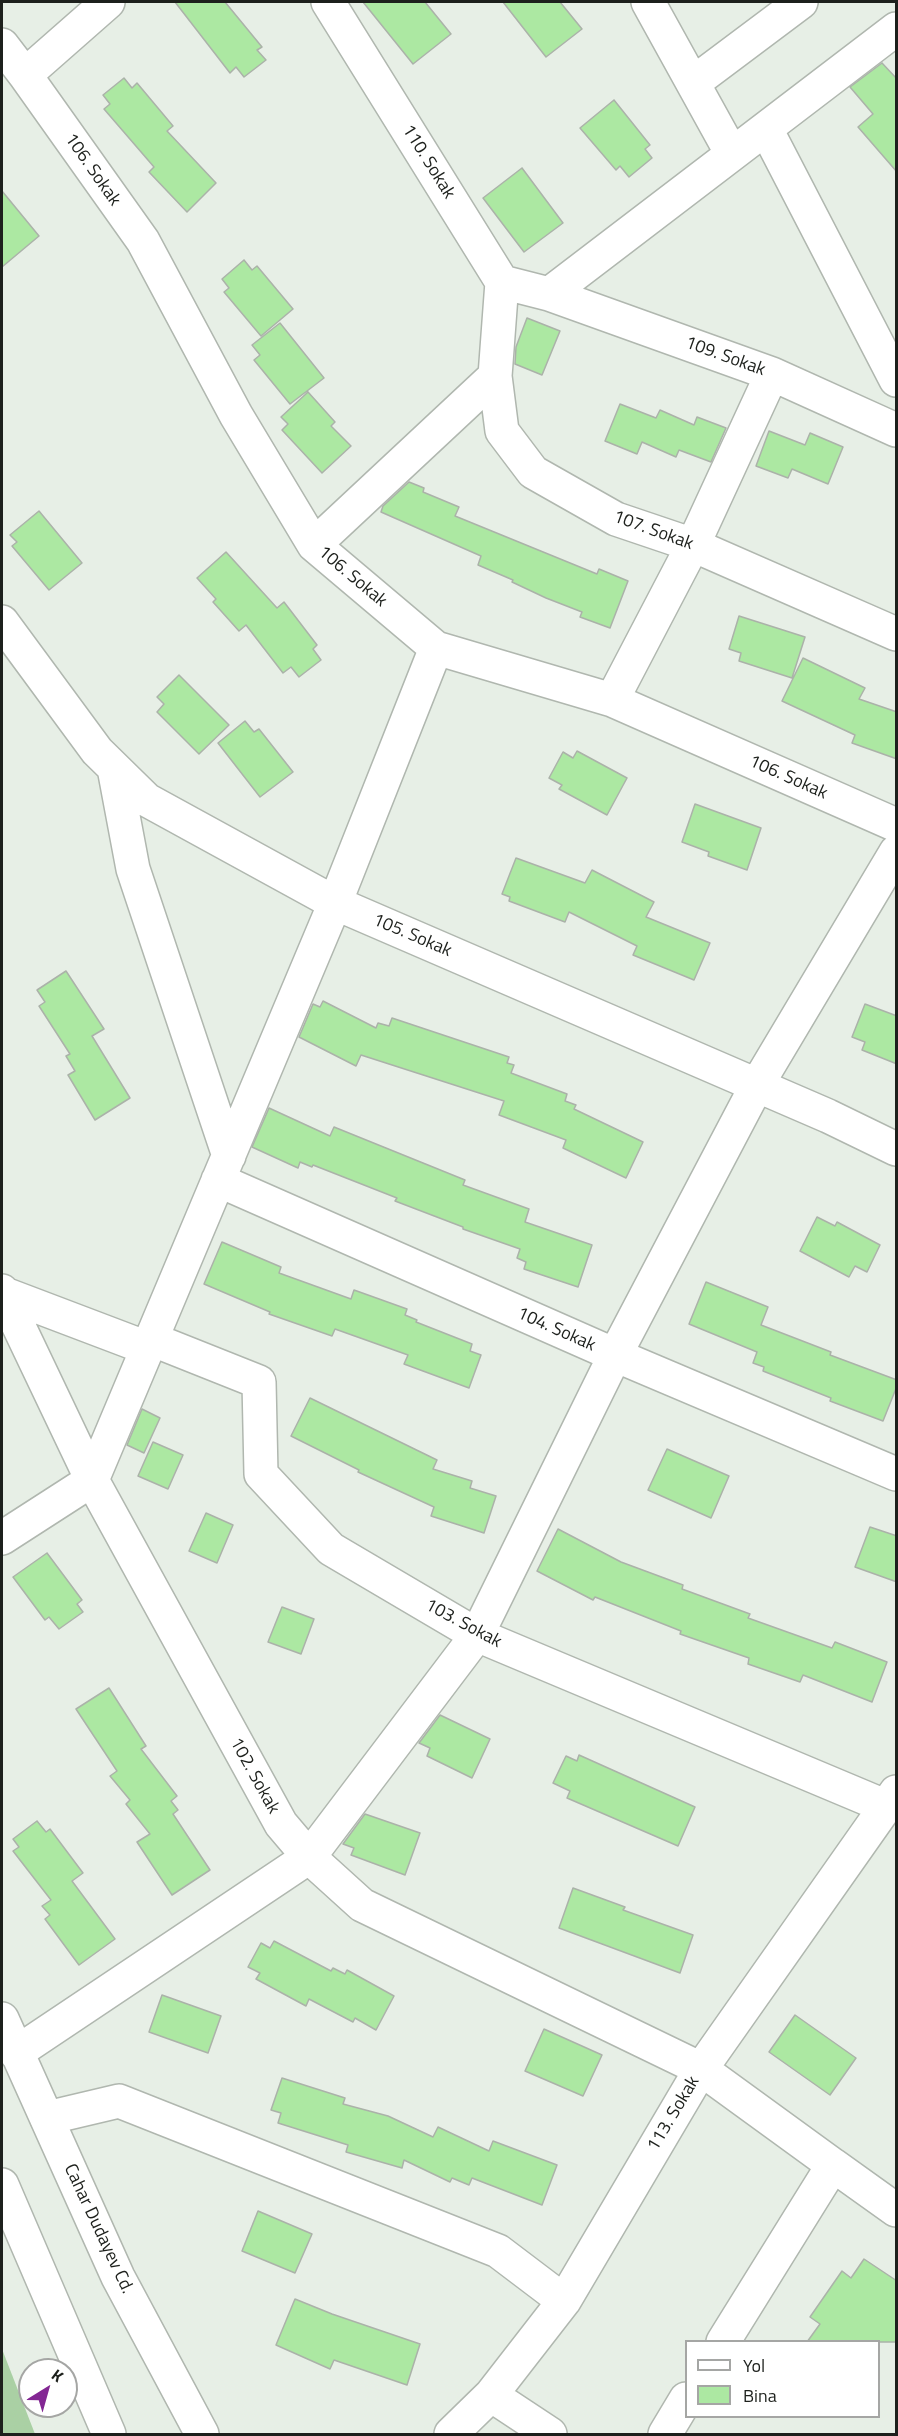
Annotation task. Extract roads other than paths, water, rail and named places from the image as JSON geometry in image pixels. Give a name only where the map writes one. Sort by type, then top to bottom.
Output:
[{"type":"street","points":[[25,75],[108,2]]},
{"type":"street","name":"110. Sokak","points":[[328,2],[502,282]]},
{"type":"street","points":[[648,2],[732,154]]},
{"type":"street","points":[[693,84],[801,2]]},
{"type":"street","points":[[502,282],[549,294],[897,29]]},
{"type":"street","name":"106. Sokak","points":[[2,45],[143,242],[236,415],[314,545],[436,648],[612,700],[897,825]]},
{"type":"street","points":[[766,129],[897,380]]},
{"type":"street","name":"107. Sokak","points":[[502,282],[495,376],[502,431],[533,472],[616,519],[693,545],[897,634]]},
{"type":"street","name":"109. Sokak","points":[[549,294],[772,374],[897,430]]},
{"type":"street","points":[[612,700],[693,545],[772,374]]},
{"type":"street","points":[[314,545],[495,376]]},
{"type":"street","name":"105. Sokak","points":[[2,622],[97,751],[147,800],[335,903],[757,1085],[897,1149]]},
{"type":"street","points":[[2,1538],[92,1480],[335,903],[436,648]]},
{"type":"street","points":[[114,768],[133,869],[223,1168]]},
{"type":"street","points":[[16,2053],[309,1857],[477,1635],[615,1355],[757,1085],[897,852]]},
{"type":"street","name":"104. Sokak","points":[[223,1168],[615,1355],[897,1474]]},
{"type":"street","points":[[2,1292],[149,1344]]},
{"type":"street","name":"102. Sokak","points":[[2,1292],[92,1480],[281,1824],[309,1857],[362,1905],[701,2069],[897,2210]]},
{"type":"street","name":"103. Sokak","points":[[149,1344],[259,1382],[261,1474],[331,1549],[477,1635],[892,1799]]},
{"type":"street","name":"113. Sokak","points":[[451,2434],[491,2395],[564,2301],[701,2069],[892,1799]]},
{"type":"street","name":"Cahar Dudayev Cd.","points":[[2,2019],[118,2277],[202,2434]]},
{"type":"street","points":[[47,2118],[119,2101],[498,2251],[564,2301]]},
{"type":"street","points":[[724,2340],[833,2165]]},
{"type":"street","points":[[2,2185],[109,2434]]},
{"type":"street","points":[[491,2395],[550,2434]]},
{"type":"street","points":[[664,2434],[685,2402]]}]
